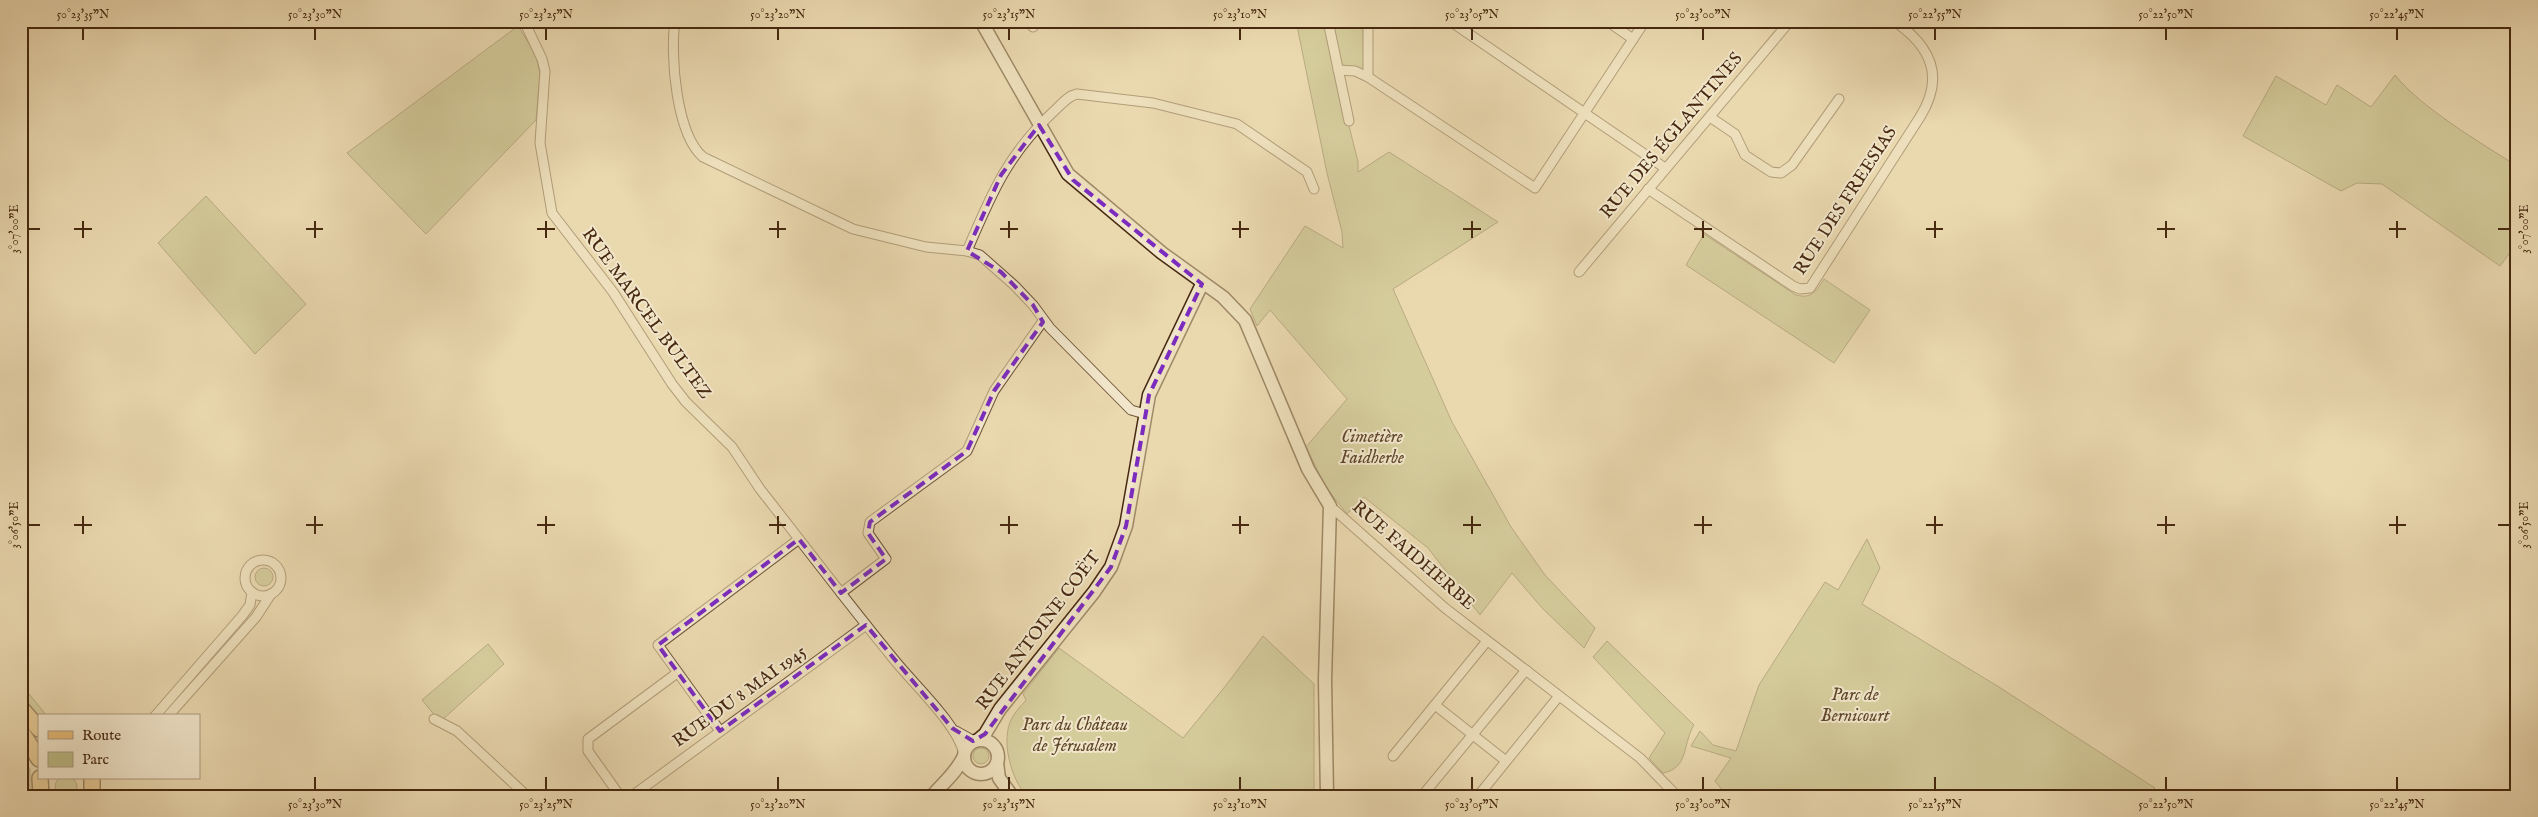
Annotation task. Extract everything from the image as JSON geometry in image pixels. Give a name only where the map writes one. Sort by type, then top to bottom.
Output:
[{"type":"main road","points":[[21,708],[38,728]]},
{"type":"main road","points":[[21,731],[38,757]]},
{"type":"main road","points":[[40,780],[41,796]]},
{"type":"street","name":"RUE MARCEL BULTEZ","points":[[524,21],[542,59],[545,72],[540,143],[551,210],[613,292],[686,402],[732,448],[760,489],[866,625],[952,728],[961,742],[964,755]]},
{"type":"street","points":[[675,21],[673,53],[678,98],[692,143],[703,157],[854,229],[933,248],[967,251],[980,255],[1001,272],[1033,305],[1043,321],[1130,410],[1145,414]]},
{"type":"street","name":"RUE FAIDHERBE","points":[[982,21],[1039,125],[1073,180],[1202,284],[1229,303],[1248,326],[1304,462],[1330,506],[1445,608],[1640,758],[1672,794]]},
{"type":"street","points":[[1328,21],[1349,121]]},
{"type":"street","points":[[1368,21],[1368,77]]},
{"type":"street","points":[[1450,21],[1665,168]]},
{"type":"street","points":[[1607,21],[1633,39]]},
{"type":"street","points":[[1338,70],[1355,71],[1368,77],[1535,188],[1645,21]]},
{"type":"street","name":"RUE DES ÉGLANTINES","points":[[1579,272],[1790,21]]},
{"type":"street","name":"RUE DES FREESIAS","points":[[1648,189],[1793,286],[1800,290],[1810,288],[1920,117],[1930,96],[1932,72],[1928,56],[1912,34],[1894,21]]},
{"type":"street","points":[[967,251],[1001,175],[1039,125],[1073,95],[1152,103],[1237,124],[1307,172],[1314,189]]},
{"type":"street","points":[[1710,117],[1735,134],[1745,155],[1771,172],[1781,173],[1792,165],[1839,99]]},
{"type":"street","name":"RUE ANTOINE COËT","points":[[976,740],[985,734],[1000,708],[1094,592],[1111,567],[1126,526],[1151,388],[1202,284]]},
{"type":"street","points":[[842,593],[886,558],[868,533],[870,522],[967,451],[994,391],[1043,321]]},
{"type":"street","points":[[1326,796],[1325,680],[1330,506]]},
{"type":"street","points":[[720,731],[658,645],[799,539]]},
{"type":"street","points":[[170,714],[256,617],[271,594],[280,586],[281,575],[276,565],[267,560],[256,562],[247,571],[247,584],[252,592],[261,596],[271,594]]},
{"type":"street","points":[[157,714],[242,616],[250,605],[252,592]]},
{"type":"street","name":"RUE DU 8 MAI 1945","points":[[632,796],[866,625]]},
{"type":"street","points":[[1393,756],[1488,641]]},
{"type":"street","points":[[1422,796],[1526,670]]},
{"type":"street","points":[[620,796],[588,751],[588,739],[677,673]]},
{"type":"street","points":[[1478,796],[1559,696]]},
{"type":"street","points":[[1435,705],[1506,761]]},
{"type":"street","points":[[434,719],[457,731],[527,796]]},
{"type":"street","name":"RUE MARCEL BULTEZ","points":[[952,728],[976,740]]},
{"type":"street","points":[[935,792],[957,770],[966,748],[976,740],[987,740],[995,746],[998,754],[999,778],[1011,796]]},
{"type":"street","points":[[964,755],[967,766],[1011,796]]},
{"type":"street","points":[[935,792],[956,777],[991,771],[997,763]]},
{"type":"highlighted area","points":[[1039,125],[1073,180],[1202,284],[1149,395],[1126,526],[1111,567],[985,734],[973,741],[952,728],[866,625],[720,731],[658,645],[799,539],[841,593],[886,559],[868,533],[870,522],[967,451],[994,391],[1043,322],[1033,305],[1001,272],[967,251],[1001,175]]},
{"type":"green space","name":"Cimetière Faidherbe","points":[[1296,21],[1323,21],[1358,162],[1358,172],[1389,152],[1498,222],[1393,289],[1452,422],[1511,527],[1545,575],[1595,628],[1584,648],[1543,609],[1512,573],[1480,615],[1428,548],[1364,497],[1347,514],[1325,486],[1306,447],[1347,399],[1270,310],[1257,326],[1250,309],[1305,226],[1343,248],[1342,232],[1327,173]]},
{"type":"green space","points":[[1331,21],[1363,21],[1364,71],[1341,66]]},
{"type":"green space","points":[[518,26],[536,55],[540,74],[536,120],[426,234],[347,153]]},
{"type":"green space","points":[[2395,75],[2435,112],[2517,166],[2517,243],[2500,266],[2382,184],[2357,183],[2341,191],[2243,136],[2276,76],[2326,105],[2337,85],[2371,107]]},
{"type":"green space","points":[[206,196],[306,304],[255,354],[158,243]]},
{"type":"green space","points":[[1704,234],[1796,295],[1806,296],[1813,293],[1824,279],[1870,310],[1834,363],[1686,265]]},
{"type":"green space","name":"Parc de Bernicourt","points":[[1867,539],[1880,568],[1862,604],[1999,687],[2155,788],[2152,796],[1727,796],[1715,781],[1731,758],[1691,746],[1700,731],[1713,745],[1736,751],[1759,685],[1825,582],[1838,590]]},
{"type":"green space","points":[[264,568],[270,571],[273,577],[270,583],[264,586],[258,583],[255,577],[258,571]]},
{"type":"green space","name":"Parc du Château de Jérusalem","points":[[1263,636],[1314,684],[1314,796],[1027,796],[1021,789],[1009,759],[1007,737],[1009,727],[1013,716],[1026,700],[1023,694],[1059,648],[1183,738]]},
{"type":"green space","points":[[1607,641],[1694,725],[1681,761],[1671,770],[1663,773],[1649,758],[1665,733],[1593,657]]},
{"type":"green space","points":[[488,644],[504,664],[442,720],[436,717],[422,700]]},
{"type":"green space","points":[[21,684],[45,714],[38,715],[21,695]]},
{"type":"green space","points":[[981,748],[987,750],[989,756],[987,762],[981,764],[975,762],[973,756],[975,750]]},
{"type":"green space","points":[[21,753],[30,769],[30,796],[21,796]]},
{"type":"green space","points":[[58,780],[74,780],[77,787],[74,795],[66,798],[58,795],[55,787]]}]
